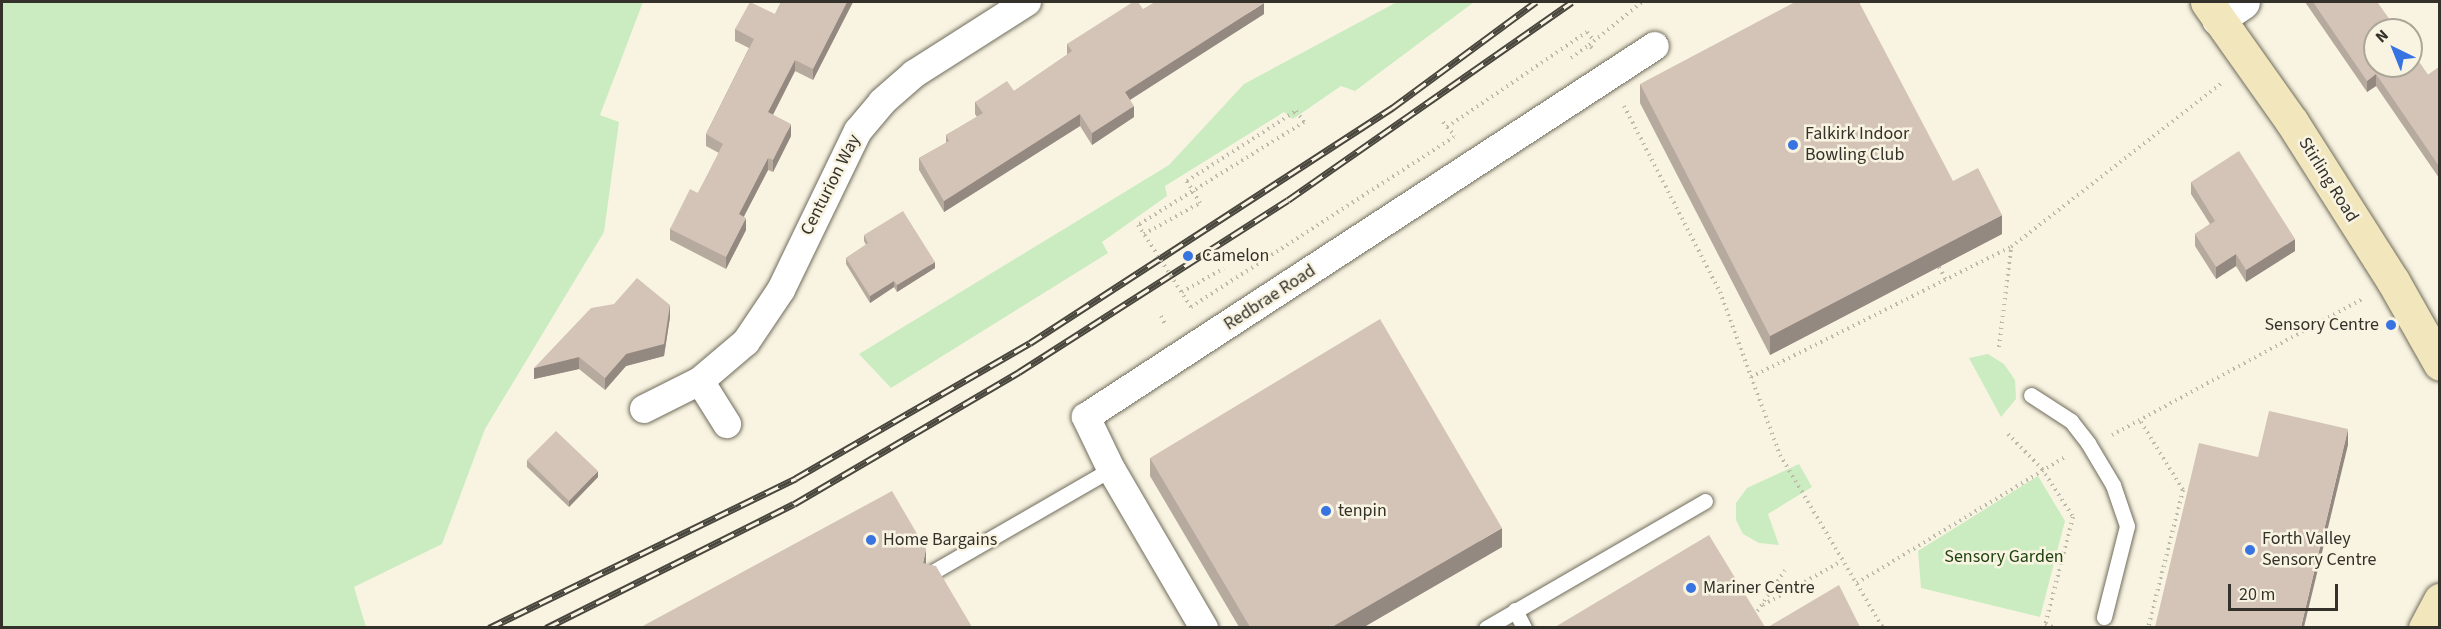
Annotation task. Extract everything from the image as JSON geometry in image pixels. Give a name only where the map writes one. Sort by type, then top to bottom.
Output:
[{"type":"main road","name":"Stirling Road","points":[[2223,7],[2248,62],[2393,281],[2439,364]]},
{"type":"main road","points":[[2425,627],[2439,600]]},
{"type":"street","name":"Centurion Way","points":[[644,409],[700,381],[746,342],[775,298],[839,165],[858,131],[876,109],[914,74],[1027,2]]},
{"type":"street","name":"Redbrae Road","points":[[1204,627],[1111,469],[1086,417],[1655,46]]},
{"type":"street","points":[[700,381],[727,424]]},
{"type":"lane","points":[[2031,395],[2071,421],[2114,485],[2127,526],[2104,617]]},
{"type":"lane","points":[[931,573],[1111,469]]},
{"type":"lane","points":[[1486,627],[1705,501]]},
{"type":"lane","points":[[1515,610],[1524,627]]},
{"type":"path","points":[[1642,2],[1589,45],[1614,73],[1623,105],[1720,292],[1780,455],[1883,627]]},
{"type":"path","points":[[1447,127],[1587,32],[1594,41]]},
{"type":"path","points":[[1752,377],[2011,247],[2248,62]]},
{"type":"path","points":[[1144,234],[1200,202],[1187,181],[1296,111],[1304,122],[1138,225],[1191,307],[1454,137],[1443,122]]},
{"type":"path","points":[[1999,347],[2011,247]]},
{"type":"path","points":[[1182,292],[1224,267]]},
{"type":"path","points":[[1939,267],[1946,280]]},
{"type":"path","points":[[1857,583],[2042,469],[2141,422],[2393,281]]},
{"type":"path","points":[[2141,422],[2183,490],[2148,627]]},
{"type":"path","points":[[2008,434],[2042,469],[2073,517],[2045,625],[2056,627]]},
{"type":"path","points":[[1763,605],[1842,561]]},
{"type":"path","points":[[1750,622],[1785,570]]},
{"type":"green space","points":[[2,2],[643,2],[600,115],[619,122],[604,232],[485,429],[442,544],[354,587],[366,627],[2,627]]},
{"type":"green space","points":[[1397,2],[1474,2],[1355,91],[1341,86],[1293,119],[1284,112],[1165,186],[1167,196],[1102,242],[1108,253],[891,388],[859,354],[1169,165],[1244,84]]},
{"type":"green space","points":[[1988,354],[2004,364],[2015,380],[2016,399],[2001,417],[1969,358]]},
{"type":"green space","points":[[1799,464],[1812,487],[1768,514],[1779,545],[1759,543],[1743,534],[1736,520],[1736,503],[1747,488]]},
{"type":"green space","name":"Sensory Garden","points":[[2038,476],[2065,521],[2040,617],[1921,588],[1918,551]]},
{"type":"building","points":[[750,2],[775,14],[781,2],[847,2],[813,69],[795,60],[768,112],[791,124],[773,160],[768,158],[739,214],[746,218],[726,257],[670,229],[690,189],[698,193],[723,144],[706,134],[754,39],[735,29]]},
{"type":"building","points":[[1133,2],[1138,2],[1143,9],[1155,2],[1264,3],[1125,92],[1134,106],[1092,133],[1080,114],[944,201],[919,158],[949,141],[946,135],[983,113],[975,102],[1007,81],[1014,91],[1072,51],[1067,44]]},
{"type":"building","name":"Falkirk Indoor Bowling Club","points":[[1795,2],[1859,2],[1953,181],[1978,168],[2002,215],[1770,336],[1640,84]]},
{"type":"building","points":[[2313,2],[2377,2],[2388,18],[2363,18],[2363,75]]},
{"type":"building","points":[[2439,67],[2439,166],[2379,78],[2423,78],[2423,68],[2428,75]]},
{"type":"building","points":[[2239,151],[2295,239],[2246,270],[2236,254],[2216,267],[2195,234],[2215,221],[2191,182]]},
{"type":"building","points":[[903,211],[935,262],[897,285],[894,281],[870,296],[846,258],[868,243],[864,235]]},
{"type":"building","points":[[637,278],[670,305],[664,344],[626,354],[605,378],[579,357],[534,368],[591,308],[614,304]]},
{"type":"building","name":"tenpin","points":[[1380,319],[1502,528],[1332,627],[1250,627],[1150,458]]},
{"type":"building","name":"Forth Valley Sensory Centre","points":[[2269,411],[2348,429],[2301,627],[2155,627],[2199,443],[2258,457]]},
{"type":"building","points":[[556,431],[598,471],[569,501],[527,460]]},
{"type":"building","name":"Home Bargains","points":[[892,491],[926,549],[923,563],[936,566],[972,627],[641,627]]},
{"type":"building","name":"Mariner Centre","points":[[1709,535],[1765,627],[1555,627]]},
{"type":"building","points":[[1839,585],[1860,627],[1768,627]]},
{"type":"railway","points":[[489,628],[796,478],[1030,343],[1392,108],[1536,2]]},
{"type":"railway","points":[[546,628],[794,504],[1019,372],[1288,200],[1572,2]]},
{"type":"place","name":"Falkirk Indoor Bowling Club","points":[[1793,145]]},
{"type":"place","name":"Camelon","points":[[1188,256]]},
{"type":"place","name":"Sensory Centre","points":[[2391,325]]},
{"type":"place","name":"tenpin","points":[[1326,511]]},
{"type":"place","name":"Home Bargains","points":[[871,540]]},
{"type":"place","name":"Forth Valley Sensory Centre","points":[[2250,550]]},
{"type":"place","name":"Mariner Centre","points":[[1691,588]]}]
